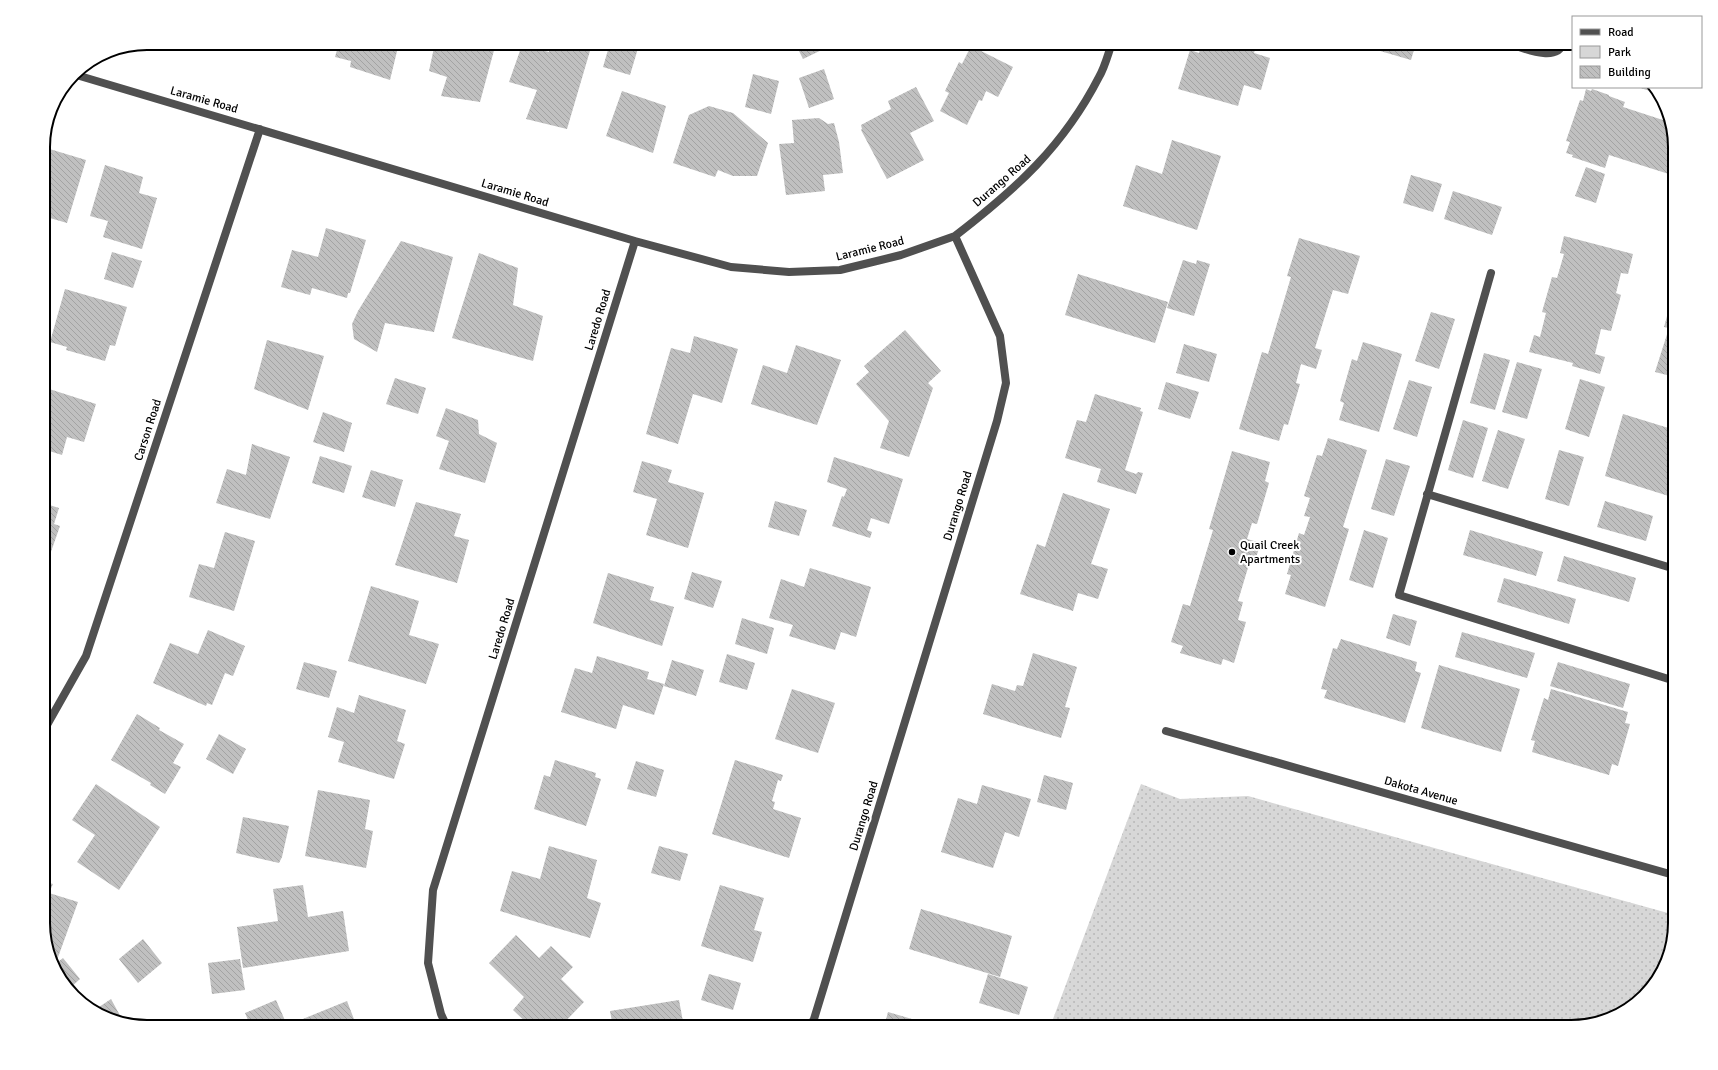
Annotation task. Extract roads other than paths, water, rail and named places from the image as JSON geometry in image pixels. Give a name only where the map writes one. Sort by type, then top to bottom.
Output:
[{"type":"street","name":"Durango Road","points":[[813,1020],[997,421],[1006,383],[1000,336],[955,236],[998,203],[1040,163],[1075,120],[1100,76],[1109,50]]},
{"type":"street","points":[[1532,50],[1542,53],[1554,53],[1558,50]]},
{"type":"street","name":"Laramie Road","points":[[80,76],[635,242],[732,267],[789,272],[840,270],[901,255],[955,236]]},
{"type":"street","name":"Carson Road","points":[[50,720],[86,656],[260,129]]},
{"type":"street","name":"Laredo Road","points":[[444,1020],[428,963],[433,890],[635,242]]},
{"type":"street","points":[[1491,274],[1399,596],[1668,679]]},
{"type":"street","points":[[1427,494],[1668,567]]},
{"type":"street","name":"Dakota Avenue","points":[[1166,731],[1668,873]]},
{"type":"place","name":"Quail Creek Apartments","points":[[1232,552]]}]
